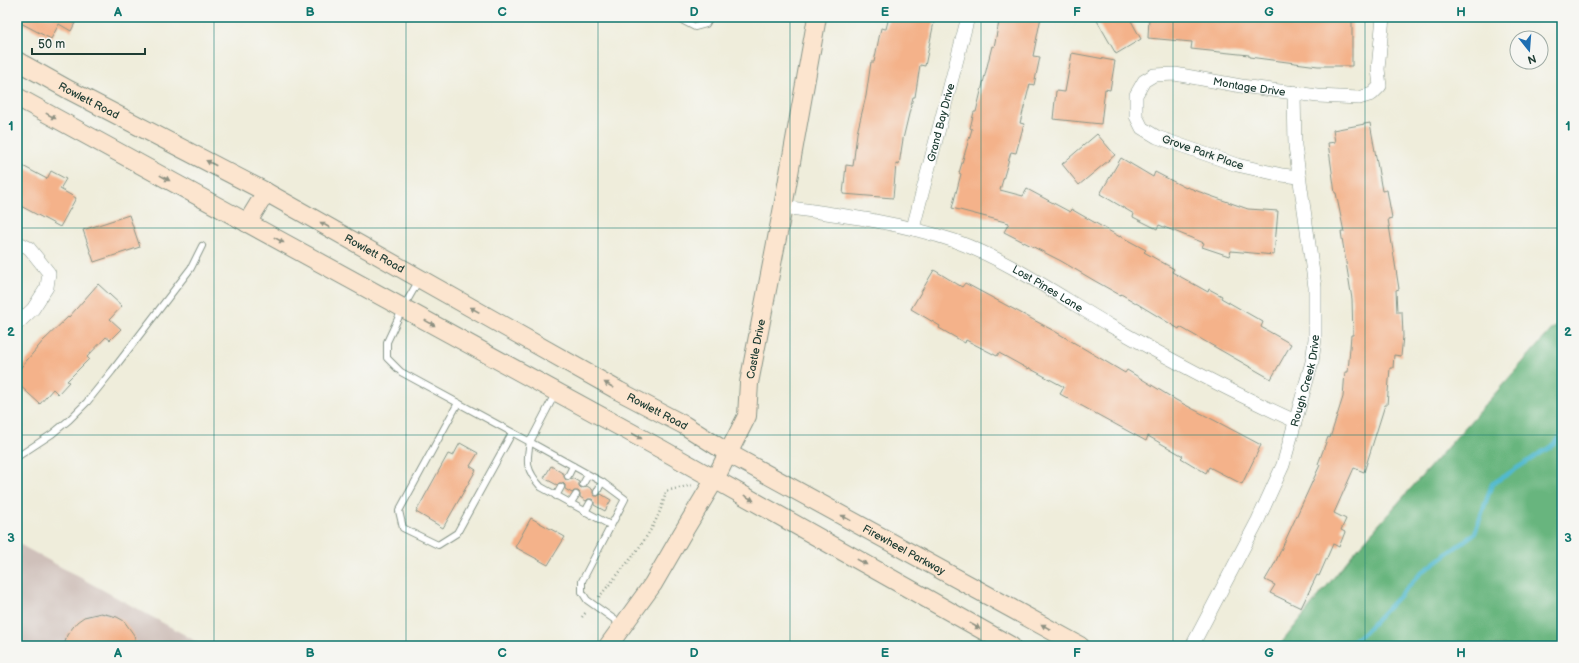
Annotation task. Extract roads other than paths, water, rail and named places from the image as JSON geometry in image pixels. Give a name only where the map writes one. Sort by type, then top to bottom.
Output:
[{"type":"main road","name":"Castle Drive","points":[[608,646],[624,626],[652,584],[715,479],[747,416],[749,383],[783,207],[817,17]]},
{"type":"main road","name":"Rowlett Road","points":[[17,61],[69,90],[266,192],[619,391],[684,425],[728,453]]},
{"type":"main road","points":[[17,97],[715,479],[1011,646]]},
{"type":"main road","points":[[247,223],[266,192]]},
{"type":"main road","name":"Firewheel Parkway","points":[[728,453],[1080,646]]},
{"type":"street","name":"Grand Bay Drive","points":[[913,228],[968,17]]},
{"type":"street","name":"Montage Drive","points":[[1136,95],[1144,81],[1154,75],[1175,74],[1201,80],[1318,96],[1359,98],[1372,94],[1380,86],[1378,70],[1383,17]]},
{"type":"street","name":"Rough Creek Drive","points":[[1192,646],[1258,520],[1283,465],[1294,421],[1312,362],[1315,326],[1315,287],[1295,146],[1294,92]]},
{"type":"street","name":"Grove Park Place","points":[[1136,95],[1136,116],[1142,128],[1157,137],[1237,165],[1275,174],[1299,177]]},
{"type":"street","name":"Lost Pines Lane","points":[[783,207],[913,228],[956,242],[994,259],[1174,361],[1294,421]]},
{"type":"street","points":[[17,242],[29,248],[49,273],[47,287],[33,309],[17,324]]},
{"type":"lane","points":[[676,17],[695,27],[706,24],[710,17]]},
{"type":"lane","points":[[17,457],[52,434],[87,402],[191,268],[202,246]]},
{"type":"lane","points":[[420,279],[403,308],[387,342],[387,358],[400,372],[602,482],[625,499],[582,581],[582,592],[587,600],[624,626]]},
{"type":"lane","points":[[556,392],[530,442],[527,458],[534,479],[541,487],[610,526]]},
{"type":"lane","points":[[458,403],[399,512],[403,528],[438,545],[457,533],[512,433]]},
{"type":"lane","points":[[568,476],[573,466]]},
{"type":"lane","points":[[583,484],[588,475]]},
{"type":"lane","points":[[597,492],[602,482]]},
{"type":"lane","points":[[556,496],[561,487]]},
{"type":"lane","points":[[570,504],[576,495]]},
{"type":"lane","points":[[585,512],[590,503]]},
{"type":"waterway","points":[[1345,646],[1364,633],[1421,573],[1475,533],[1492,484],[1555,444],[1562,434]]}]
